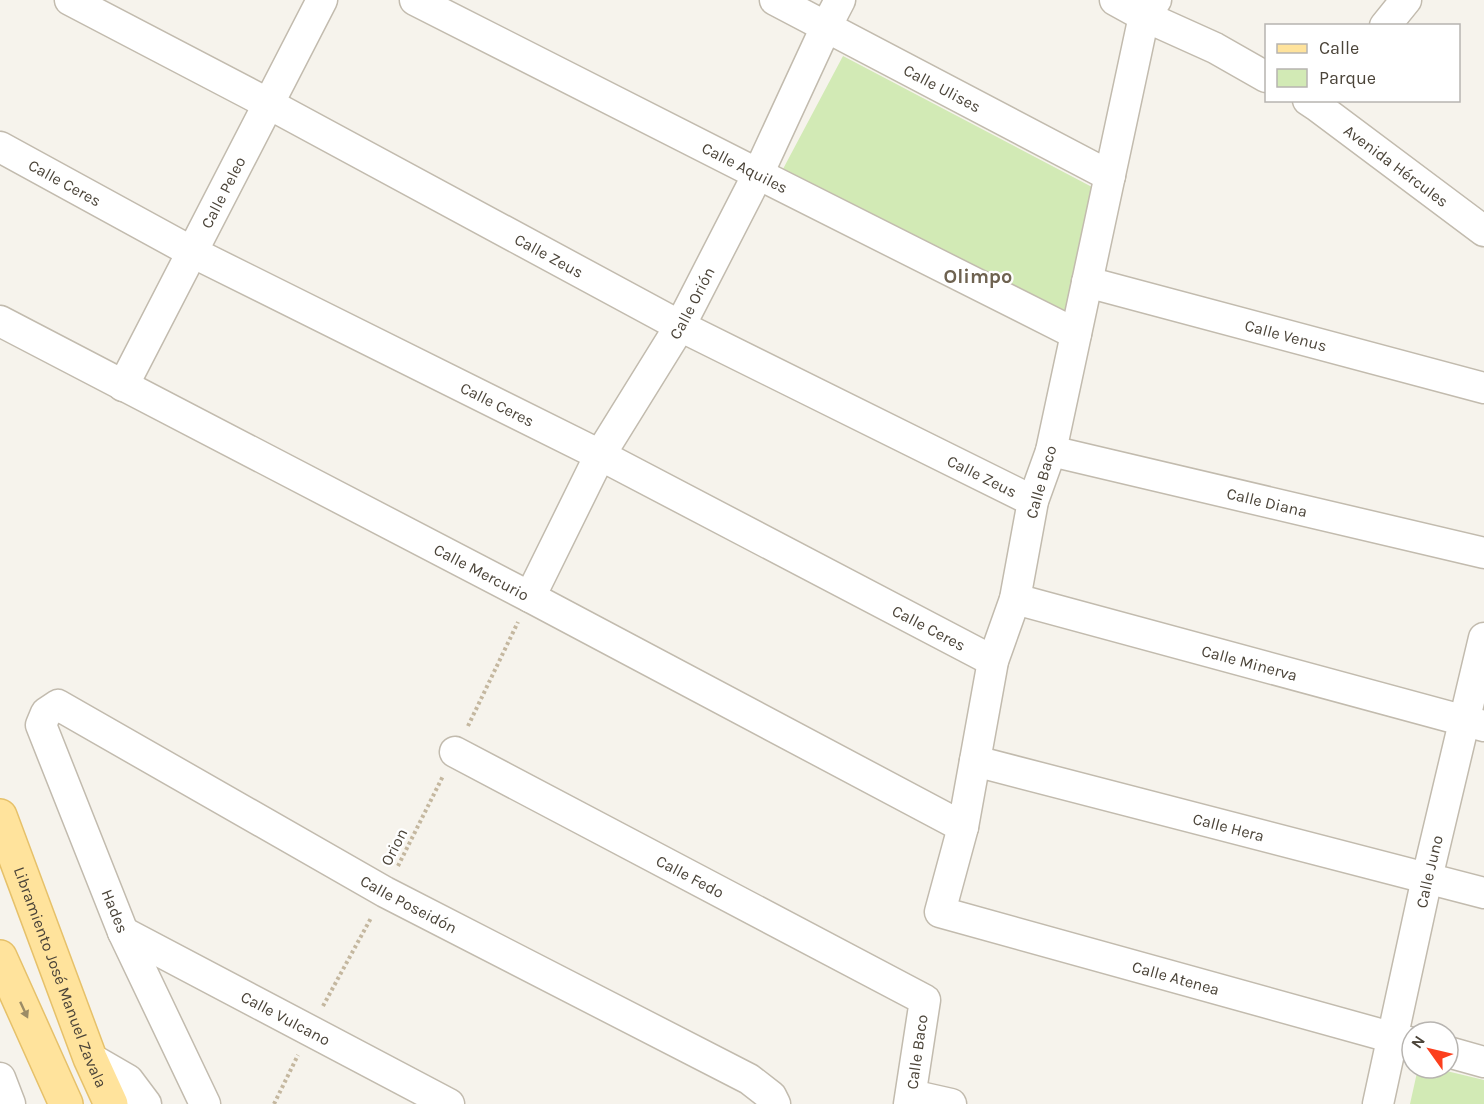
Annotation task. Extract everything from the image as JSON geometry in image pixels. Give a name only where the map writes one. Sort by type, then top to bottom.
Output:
[{"type":"main road","name":"Libramiento José Manuel Zavala","points":[[0,816],[90,1058],[111,1104]]},
{"type":"main road","points":[[0,957],[66,1104]]},
{"type":"street","name":"Calle Zeus","points":[[70,0],[269,104],[680,326],[1034,501]]},
{"type":"street","name":"Calle Peleo","points":[[123,386],[322,0]]},
{"type":"street","name":"Calle Aquiles","points":[[416,0],[1076,334]]},
{"type":"street","name":"Calle Ulises","points":[[775,0],[1110,176]]},
{"type":"street","name":"Calle Orión","points":[[530,597],[600,455],[680,326],[758,174],[840,0]]},
{"type":"street","points":[[1115,0],[1150,8],[1265,76]]},
{"type":"street","points":[[1387,24],[1406,0]]},
{"type":"street","name":"Calle Baco","points":[[940,912],[963,826],[993,661],[1015,599],[1034,501],[1051,451],[1110,176],[1150,8]]},
{"type":"street","name":"Avenida Hércules","points":[[1315,102],[1484,231]]},
{"type":"street","name":"Calle Ceres","points":[[0,147],[192,252],[600,455],[993,661]]},
{"type":"street","name":"Calle Venus","points":[[1087,282],[1484,388]]},
{"type":"street","name":"Calle Mercurio","points":[[0,321],[963,826]]},
{"type":"street","name":"Calle Diana","points":[[1051,451],[1484,553]]},
{"type":"street","name":"Calle Minerva","points":[[1015,599],[1475,724]]},
{"type":"street","name":"Calle Juno","points":[[1405,1020],[1427,878],[1475,724],[1484,638]]},
{"type":"street","name":"Calle Poseidón","points":[[46,713],[58,705],[385,892],[749,1079],[771,1096],[775,1104]]},
{"type":"street","name":"Hades","points":[[46,713],[41,725],[123,932],[205,1104]]},
{"type":"street","name":"Calle Fedo","points":[[455,752],[925,1000]]},
{"type":"street","name":"Calle Hera","points":[[975,761],[1484,893]]},
{"type":"street","name":"Calle Atenea","points":[[940,912],[1400,1040]]},
{"type":"street","name":"Calle Vulcano","points":[[123,932],[449,1104]]},
{"type":"street","name":"Calle Baco","points":[[910,1100],[925,1000]]},
{"type":"street","name":"Calle Juno","points":[[1378,1104],[1400,1046]]},
{"type":"street","points":[[1460,1055],[1484,1062]]},
{"type":"street","points":[[90,1058],[128,1080],[146,1104]]},
{"type":"street","points":[[0,1078],[10,1104]]},
{"type":"street","points":[[910,1100],[951,1104]]},
{"type":"path","name":"Orion","points":[[274,1104],[310,1030],[385,892],[530,597]]},
{"type":"green space","points":[[843,56],[1092,187],[1067,319],[783,169]]},
{"type":"green space","points":[[1460,1074],[1484,1080],[1484,1104],[1410,1104],[1415,1080],[1460,1080]]},
{"type":"district","name":"Olimpo","points":[[978,276]]}]
